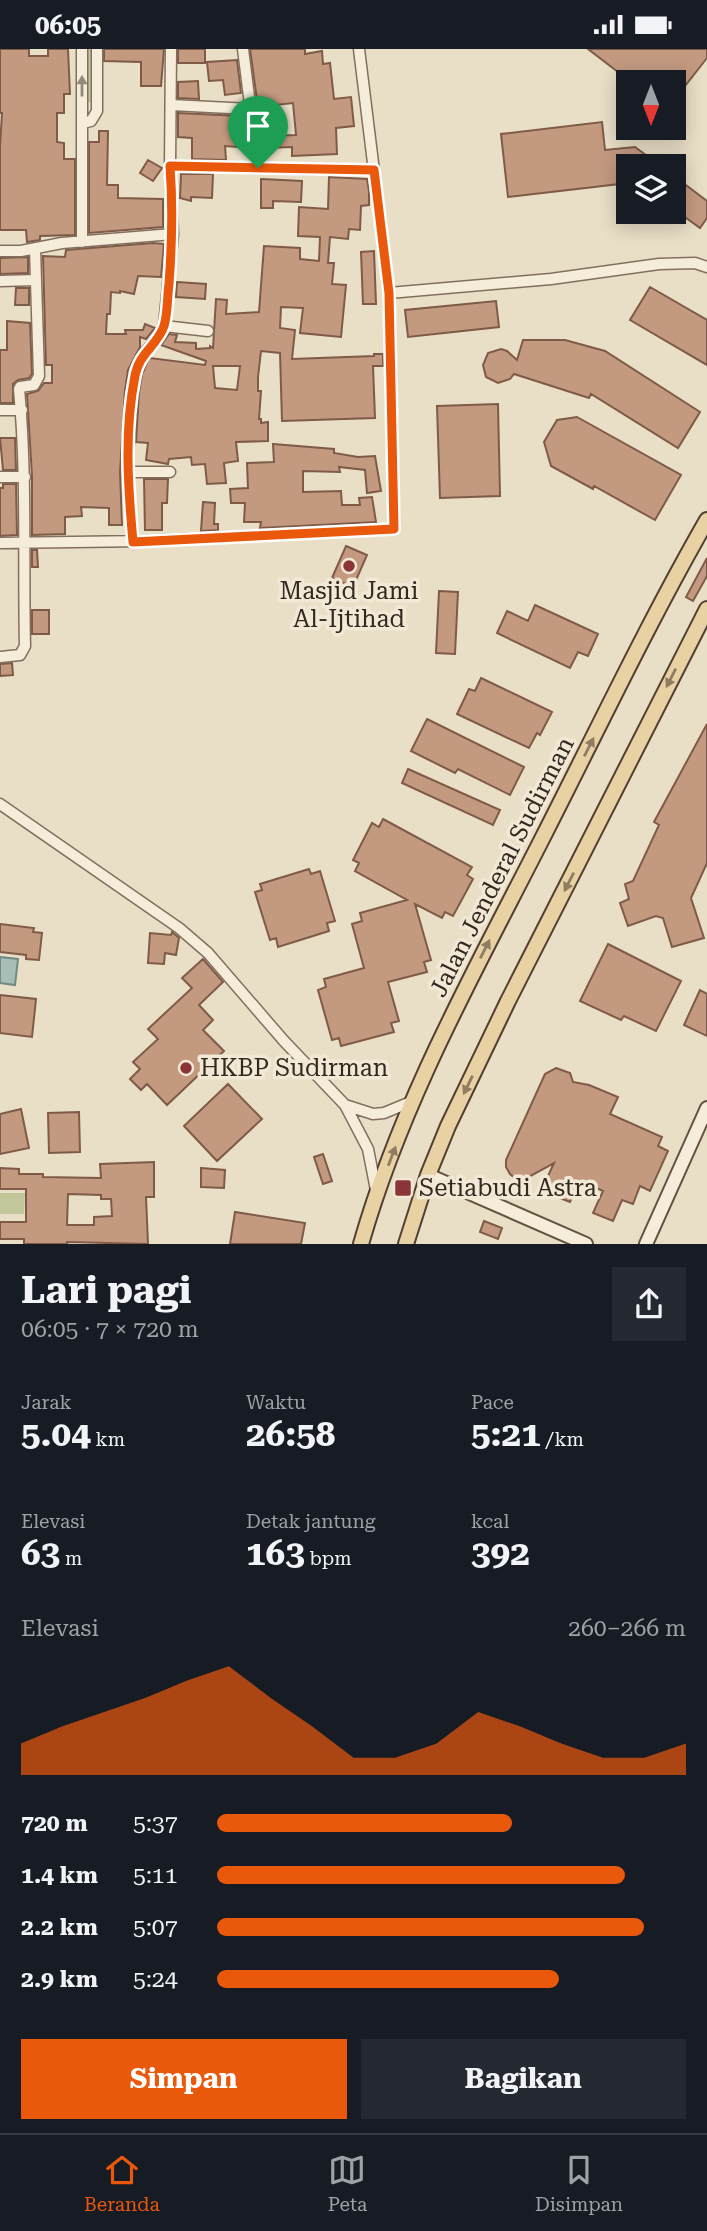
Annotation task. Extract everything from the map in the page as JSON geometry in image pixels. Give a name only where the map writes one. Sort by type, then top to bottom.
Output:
[{"type":"main road","name":"Jalan Jenderal Sudirman","points":[[361,1244],[428,1064],[644,638],[707,520]]},
{"type":"main road","points":[[406,1244],[428,1175],[508,1001],[707,609]]},
{"type":"street","points":[[82,49],[82,241]]},
{"type":"street","points":[[82,123],[91,121],[97,111],[97,49]]},
{"type":"street","points":[[133,542],[127,472],[135,373],[142,356],[164,326],[173,234],[170,166],[171,49]]},
{"type":"street","points":[[243,49],[258,168]]},
{"type":"street","points":[[0,543],[133,542],[394,529],[389,293],[359,49]]},
{"type":"street","points":[[171,105],[250,109]]},
{"type":"street","points":[[170,166],[374,170]]},
{"type":"street","points":[[0,251],[173,234]]},
{"type":"street","points":[[0,657],[16,657],[24,651],[25,477],[20,387],[34,385],[39,376],[36,249]]},
{"type":"street","points":[[389,293],[539,281],[659,264],[695,263],[707,267]]},
{"type":"street","points":[[0,281],[36,280]]},
{"type":"street","points":[[164,326],[208,331]]},
{"type":"street","points":[[0,410],[22,410]]},
{"type":"street","points":[[127,472],[170,472]]},
{"type":"street","points":[[0,477],[25,477]]},
{"type":"street","points":[[0,804],[189,935],[208,953],[284,1041],[345,1105],[368,1149],[377,1195]]},
{"type":"street","points":[[345,1105],[373,1114],[384,1113],[413,1101]]},
{"type":"street","points":[[646,1244],[707,1108]]},
{"type":"street","points":[[428,1175],[586,1244]]},
{"type":"green space","points":[[82,49],[97,49],[93,102],[85,102]]},
{"type":"green space","points":[[0,1193],[25,1193],[24,1214],[0,1214]]},
{"type":"water","points":[[0,957],[18,959],[15,985],[0,983]]},
{"type":"building","points":[[0,49],[29,49],[29,56],[48,56],[48,49],[68,49],[70,94],[64,94],[64,113],[57,113],[57,142],[64,143],[64,159],[75,159],[75,235],[40,236],[40,240],[27,242],[26,230],[0,230]]},
{"type":"building","points":[[104,49],[164,49],[161,86],[141,86],[141,62],[104,61]]},
{"type":"building","points":[[178,49],[205,49],[205,63],[178,63]]},
{"type":"building","points":[[250,49],[305,49],[305,54],[322,51],[323,64],[330,63],[334,99],[351,97],[354,126],[336,128],[337,154],[292,156],[292,147],[263,148],[262,136],[296,135],[293,103],[258,107]]},
{"type":"building","points":[[588,49],[707,49],[707,58],[686,85],[686,70],[616,70]]},
{"type":"building","points":[[237,60],[241,93],[225,95],[223,80],[209,81],[207,62]]},
{"type":"building","points":[[198,81],[199,99],[178,98],[178,82]]},
{"type":"building","points":[[178,113],[241,116],[242,133],[237,134],[237,147],[225,146],[226,160],[192,159],[192,138],[178,137]]},
{"type":"building","points":[[602,122],[605,150],[635,147],[645,154],[616,154],[616,184],[508,197],[501,134]]},
{"type":"building","points":[[99,131],[108,131],[107,185],[118,185],[118,198],[163,199],[163,227],[89,233],[89,142],[99,142]]},
{"type":"building","points":[[148,160],[162,168],[153,181],[140,173]]},
{"type":"building","points":[[181,174],[213,174],[212,198],[191,197],[191,201],[180,198]]},
{"type":"building","points":[[329,177],[367,179],[369,205],[361,206],[360,230],[349,229],[348,239],[330,237],[328,263],[334,263],[332,284],[346,285],[341,337],[300,333],[303,308],[281,307],[280,328],[295,330],[292,359],[383,354],[383,366],[373,366],[375,418],[282,421],[280,353],[261,351],[258,377],[258,391],[261,391],[259,419],[261,423],[268,422],[268,441],[236,442],[238,461],[224,463],[226,483],[207,484],[205,464],[192,465],[191,457],[169,459],[168,464],[146,460],[148,443],[136,442],[139,392],[148,360],[150,358],[205,365],[206,361],[161,345],[169,334],[177,335],[175,342],[196,343],[196,349],[210,346],[213,348],[216,299],[227,300],[226,314],[259,312],[264,246],[300,248],[300,259],[319,261],[320,237],[298,236],[299,207],[328,209]],"holes":[[[213,366],[240,366],[237,390],[215,388]]]},
{"type":"building","points":[[261,179],[302,181],[301,202],[273,201],[273,208],[261,208]]},
{"type":"building","points":[[686,185],[707,201],[707,218],[700,228],[686,218]]},
{"type":"building","points":[[164,244],[161,277],[138,276],[134,294],[111,292],[110,314],[107,314],[106,334],[126,334],[125,330],[143,330],[145,324],[155,328],[146,339],[140,337],[140,347],[128,370],[120,472],[122,525],[109,525],[109,508],[81,507],[82,516],[65,517],[65,534],[32,535],[27,394],[38,391],[44,383],[52,383],[52,365],[46,365],[43,256],[65,257],[66,250]]},
{"type":"building","points":[[374,251],[376,304],[363,304],[361,252]]},
{"type":"building","points":[[28,257],[28,273],[0,274],[0,258]]},
{"type":"building","points":[[177,282],[206,284],[205,299],[176,297]]},
{"type":"building","points":[[650,287],[707,320],[707,365],[630,320]]},
{"type":"building","points":[[16,288],[29,288],[29,305],[15,305]]},
{"type":"building","points":[[496,301],[499,327],[408,337],[405,310]]},
{"type":"building","points":[[7,321],[30,323],[32,374],[29,378],[13,384],[13,403],[0,403],[0,350],[7,350]]},
{"type":"building","points":[[523,340],[565,340],[605,351],[700,412],[678,448],[591,394],[589,398],[514,374],[510,379],[498,383],[486,377],[483,365],[488,353],[501,349],[517,360]]},
{"type":"building","points":[[498,404],[500,496],[440,498],[437,406]]},
{"type":"building","points":[[577,417],[681,475],[655,520],[551,466],[544,442],[557,420]]},
{"type":"building","points":[[0,438],[15,438],[16,470],[3,470]]},
{"type":"building","points":[[273,444],[334,449],[334,453],[358,457],[375,456],[381,491],[367,493],[365,470],[339,467],[340,472],[303,471],[303,492],[341,491],[342,505],[360,505],[359,498],[372,497],[376,522],[260,528],[261,522],[244,522],[245,503],[231,503],[230,489],[248,488],[247,463],[274,462]]},
{"type":"building","points":[[144,479],[168,479],[167,503],[162,503],[162,530],[145,530]]},
{"type":"building","points":[[3,484],[16,484],[17,535],[0,536],[0,488],[3,488]]},
{"type":"building","points":[[203,502],[215,503],[214,524],[218,524],[218,530],[201,531]]},
{"type":"building","name":"Masjid Jami Al-Ijtihad","points":[[346,546],[367,555],[353,587],[332,578]]},
{"type":"building","points":[[32,550],[37,550],[38,567],[32,567]]},
{"type":"building","points":[[707,558],[707,576],[693,601],[686,597]]},
{"type":"building","points":[[439,591],[458,592],[455,654],[436,653]]},
{"type":"building","points":[[535,605],[598,634],[588,656],[578,652],[570,668],[497,633],[507,611],[528,621]]},
{"type":"building","points":[[32,610],[49,610],[49,634],[32,634]]},
{"type":"building","points":[[12,663],[13,675],[0,676],[0,664]]},
{"type":"building","points":[[481,678],[552,712],[540,735],[537,733],[529,748],[457,714],[469,689],[475,691]]},
{"type":"building","points":[[427,719],[524,767],[510,795],[458,769],[455,773],[411,751]]},
{"type":"building","points":[[707,724],[707,863],[691,898],[704,938],[672,947],[663,918],[656,916],[628,926],[620,903],[629,899],[625,884],[633,881],[659,825],[654,822]]},
{"type":"building","points":[[408,769],[500,810],[493,825],[402,783]]},
{"type":"building","points":[[383,819],[472,867],[467,875],[473,879],[453,916],[445,912],[442,918],[415,904],[431,960],[424,962],[427,972],[388,982],[399,1021],[391,1023],[394,1032],[341,1046],[339,1038],[332,1040],[318,990],[326,987],[324,979],[364,968],[352,924],[362,921],[360,913],[407,900],[355,871],[359,863],[353,860],[372,823],[379,827]]},
{"type":"building","points":[[309,869],[311,874],[320,871],[335,921],[327,923],[329,931],[278,947],[276,938],[270,940],[255,892],[262,890],[260,884]]},
{"type":"building","points":[[0,924],[34,928],[33,932],[42,933],[39,960],[26,959],[26,955],[0,952]]},
{"type":"building","points":[[172,932],[179,938],[176,955],[165,953],[164,964],[148,963],[150,933],[171,935]]},
{"type":"building","points":[[608,944],[681,981],[656,1031],[624,1016],[621,1020],[580,1001]]},
{"type":"building","points":[[203,959],[223,982],[199,1005],[213,1020],[203,1030],[224,1051],[167,1105],[147,1084],[141,1090],[130,1079],[140,1069],[133,1062],[158,1039],[148,1029],[192,988],[182,978]]},
{"type":"building","points":[[700,990],[707,994],[707,1036],[684,1025]]},
{"type":"building","points":[[0,995],[36,999],[32,1037],[0,1033]]},
{"type":"building","points":[[556,1068],[570,1073],[573,1082],[589,1085],[618,1097],[610,1114],[662,1137],[658,1146],[668,1151],[650,1191],[640,1186],[633,1204],[622,1200],[613,1221],[593,1213],[603,1191],[579,1180],[570,1202],[541,1191],[554,1163],[525,1179],[516,1179],[506,1167],[506,1160],[545,1074]]},
{"type":"building","points":[[228,1084],[262,1119],[217,1161],[184,1126]]},
{"type":"building","points":[[21,1109],[29,1148],[0,1154],[0,1114]]},
{"type":"building","points":[[79,1112],[80,1152],[49,1153],[48,1113]]},
{"type":"building","points":[[323,1154],[332,1181],[323,1184],[314,1157]]},
{"type":"building","points":[[154,1162],[154,1197],[146,1197],[148,1244],[24,1244],[24,1239],[0,1239],[0,1222],[26,1222],[26,1189],[0,1189],[0,1168],[19,1169],[19,1174],[43,1174],[43,1177],[101,1178],[100,1164]],"holes":[[[68,1194],[101,1195],[101,1199],[111,1199],[112,1216],[94,1217],[94,1225],[67,1225]]]},
{"type":"building","points":[[201,1168],[225,1170],[224,1188],[201,1187]]},
{"type":"building","points":[[235,1212],[305,1223],[301,1244],[230,1244]]},
{"type":"building","points":[[484,1221],[502,1228],[498,1239],[480,1232]]},
{"type":"place","name":"Masjid Jami Al-Ijtihad","points":[[349,566]]},
{"type":"place","name":"HKBP Sudirman","points":[[186,1068]]},
{"type":"place","name":"Setiabudi Astra","points":[[403,1188]]},
{"type":"route","points":[[170,166],[258,168],[374,170],[389,293],[394,529],[133,542],[127,472],[132,391],[142,356],[160,335],[167,314],[173,234],[170,166]]}]
